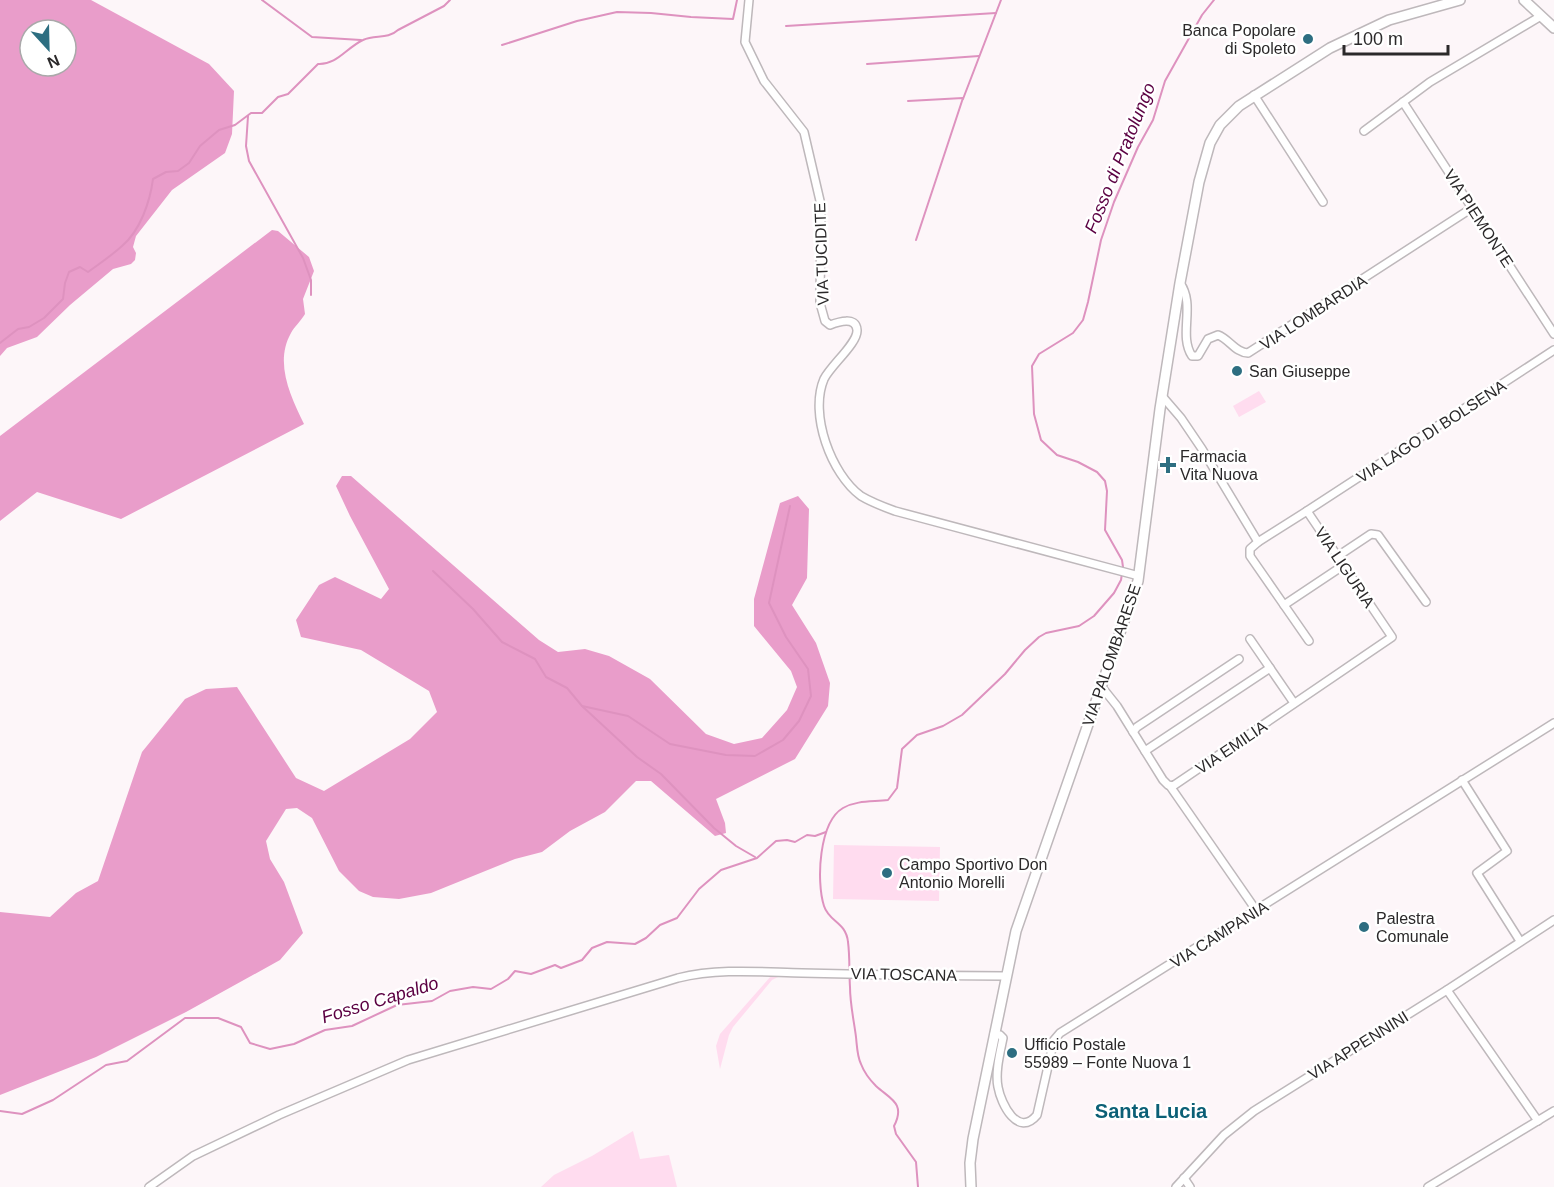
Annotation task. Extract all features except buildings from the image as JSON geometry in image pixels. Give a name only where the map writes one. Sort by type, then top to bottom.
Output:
[{"type":"main road","name":"VIA PALOMBARESE","points":[[971,1187],[973,1139],[1005,976],[1025,903],[1101,686],[1134,575],[1180,283],[1208,147],[1224,120],[1254,95],[1309,60],[1358,34],[1399,17],[1460,0]]},
{"type":"main road","points":[[1524,0],[1554,28]]},
{"type":"street","name":"VIA TUCIDITE","points":[[749,0],[745,42],[764,81],[804,132],[821,205],[820,303],[825,321],[830,325],[851,321],[856,325],[858,332],[854,341],[828,372],[823,381],[821,393],[820,411],[826,444],[845,479],[861,495],[895,511],[1134,575]]},
{"type":"street","points":[[1364,131],[1430,82],[1541,16]]},
{"type":"street","points":[[1254,95],[1323,202]]},
{"type":"street","name":"VIA PIEMONTE","points":[[1403,102],[1554,334]]},
{"type":"street","name":"VIA LOMBARDIA","points":[[1180,283],[1188,298],[1188,349],[1192,356],[1198,356],[1208,339],[1218,335],[1224,337],[1242,353],[1248,353],[1472,208]]},
{"type":"street","name":"VIA LAGO DI BOLSENA","points":[[1307,512],[1554,351]]},
{"type":"street","points":[[1162,396],[1181,418],[1202,449],[1258,542],[1250,549],[1250,556],[1309,641]]},
{"type":"street","name":"VIA LIGURIA","points":[[1258,542],[1307,512],[1392,637]]},
{"type":"street","points":[[1338,556],[1371,534],[1378,535],[1426,602]]},
{"type":"street","points":[[1284,606],[1344,565]]},
{"type":"street","name":"VIA EMILIA","points":[[1170,786],[1175,785],[1392,637]]},
{"type":"street","points":[[1250,639],[1294,703]]},
{"type":"street","points":[[1133,732],[1137,727],[1239,659]]},
{"type":"street","points":[[1145,751],[1270,668]]},
{"type":"street","points":[[1101,686],[1163,780],[1170,786],[1256,910]]},
{"type":"street","name":"VIA CAMPANIA","points":[[994,1034],[1003,1038],[998,1070],[998,1090],[1012,1118],[1020,1122],[1029,1121],[1037,1115],[1053,1043],[1058,1035],[1554,723]]},
{"type":"street","points":[[1462,780],[1507,851],[1477,873],[1520,941]]},
{"type":"street","name":"VIA APPENNINI","points":[[1176,1187],[1245,1113],[1447,990],[1554,920]]},
{"type":"street","name":"VIA TOSCANA","points":[[148,1187],[193,1156],[279,1115],[408,1060],[687,975],[743,970],[802,974],[1005,976]]},
{"type":"street","points":[[1447,990],[1538,1121]]},
{"type":"street","points":[[1428,1187],[1554,1111]]},
{"type":"street","points":[[1184,1178],[1190,1187]]},
{"type":"shaded area","points":[[0,0],[91,0],[209,64],[234,91],[232,134],[225,153],[172,190],[136,236],[133,247],[136,253],[135,260],[131,264],[113,269],[70,305],[37,337],[7,348],[0,356]]},
{"type":"shaded area","points":[[272,230],[278,231],[309,257],[314,271],[303,299],[305,314],[291,333],[284,356],[286,380],[304,424],[121,519],[37,492],[0,521],[0,436]]},
{"type":"shaded area","points":[[1259,391],[1266,402],[1239,417],[1233,406]]},
{"type":"shaded area","points":[[342,476],[351,476],[539,640],[558,652],[585,649],[609,656],[650,679],[706,734],[734,744],[762,738],[787,710],[797,687],[791,671],[754,626],[754,599],[780,503],[798,496],[809,509],[807,578],[792,605],[816,643],[830,683],[828,706],[795,759],[716,799],[725,823],[726,833],[715,836],[651,781],[636,781],[605,812],[570,831],[542,852],[515,859],[431,893],[399,899],[373,897],[359,891],[339,871],[312,818],[297,808],[286,809],[266,841],[270,859],[284,882],[303,933],[280,960],[186,1012],[96,1057],[0,1095],[0,912],[50,917],[76,893],[98,881],[142,752],[185,699],[206,689],[237,687],[296,778],[324,791],[410,739],[437,712],[429,691],[361,650],[301,637],[296,620],[319,585],[335,577],[381,599],[389,589],[336,486]]},
{"type":"shaded area","name":"Campo Sportivo Don Antonio Morelli","points":[[834,845],[940,847],[939,901],[833,899]]},
{"type":"shaded area","points":[[776,974],[780,976],[772,980],[733,1027],[720,1069],[716,1046],[720,1034],[771,976]]},
{"type":"shaded area","points":[[633,1131],[640,1159],[669,1155],[677,1187],[541,1187],[554,1175],[592,1156]]},
{"type":"waterway","points":[[262,0],[312,37],[361,40]]},
{"type":"waterway","points":[[0,343],[18,329],[29,327],[44,318],[63,299],[69,272],[80,267],[88,272],[128,240],[143,216],[153,179],[166,172],[178,171],[189,163],[200,146],[219,130],[235,125],[251,113],[262,113],[278,97],[288,94],[318,64],[331,62],[363,40],[394,33],[444,6],[450,0]]},
{"type":"waterway","points":[[502,45],[577,21],[617,12],[733,19],[737,0]]},
{"type":"waterway","points":[[963,99],[1001,0]]},
{"type":"waterway","name":"Fosso di Pratolungo","points":[[918,1187],[916,1162],[896,1134],[894,1126],[898,1112],[895,1102],[869,1079],[859,1058],[851,1000],[847,935],[826,911],[822,895],[820,868],[824,839],[835,815],[843,808],[859,802],[888,800],[897,788],[902,749],[917,735],[943,726],[962,715],[1039,637],[1046,633],[1079,626],[1094,616],[1114,593],[1121,580],[1122,560],[1105,530],[1107,491],[1105,481],[1097,472],[1057,455],[1041,440],[1034,414],[1032,366],[1039,354],[1073,333],[1083,320],[1101,240],[1114,202],[1138,147],[1153,120],[1165,81],[1202,15],[1214,0]]},
{"type":"waterway","points":[[786,26],[996,13]]},
{"type":"waterway","points":[[867,64],[979,56]]},
{"type":"waterway","points":[[908,101],[963,98],[916,240]]},
{"type":"waterway","points":[[248,116],[246,146],[249,161],[303,258],[311,280],[311,295]]},
{"type":"waterway","points":[[582,706],[628,716],[670,744],[726,755],[755,756],[783,740],[799,721],[811,696],[808,669],[786,637],[769,603],[790,506]]},
{"type":"waterway","points":[[433,571],[473,609],[502,642],[535,659],[546,677],[567,688],[582,706],[637,757],[661,774],[714,828],[736,846],[755,857]]},
{"type":"waterway","name":"Fosso Capaldo","points":[[0,1111],[22,1114],[53,1100],[106,1065],[127,1061],[185,1018],[218,1018],[241,1027],[250,1043],[270,1049],[294,1044],[325,1030],[352,1026],[397,1005],[432,1001],[450,991],[473,987],[491,989],[508,979],[515,971],[531,974],[555,965],[561,968],[582,960],[592,948],[607,942],[635,944],[646,938],[660,925],[677,918],[699,889],[721,870],[757,858],[776,841],[795,842],[807,835],[815,836],[826,832]]},
{"type":"place","name":"Banca Popolare di Spoleto","points":[[1308,39]]},
{"type":"place","name":"San Giuseppe","points":[[1237,371]]},
{"type":"place","name":"Farmacia Vita Nuova","points":[[1168,465]]},
{"type":"place","name":"Campo Sportivo Don Antonio Morelli","points":[[887,873]]},
{"type":"place","name":"Palestra Comunale","points":[[1364,927]]},
{"type":"place","name":"Ufficio Postale 55989 – Fonte Nuova 1","points":[[1012,1053]]},
{"type":"district","name":"Santa Lucia","points":[[1151,1111]]}]
